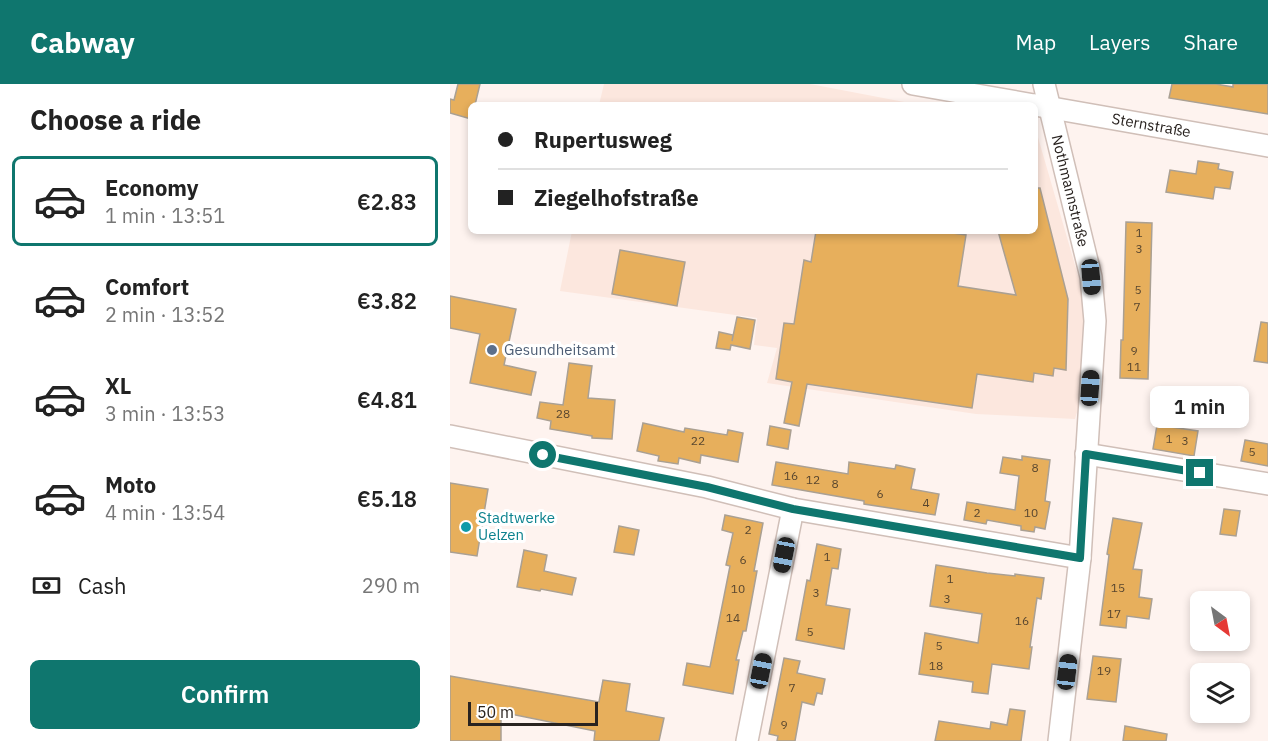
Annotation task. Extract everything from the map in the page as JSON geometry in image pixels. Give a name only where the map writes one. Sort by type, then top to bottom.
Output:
[{"type":"street","name":"Sternstraße","points":[[914,84],[1016,102]]},
{"type":"street","name":"Nothmannstraße","points":[[1044,84],[1039,106],[1091,277],[1095,321],[1080,558],[1059,741]]},
{"type":"street","name":"Sternstraße","points":[[1039,106],[1268,146]]},
{"type":"street","points":[[450,436],[707,487],[793,509],[1080,558]]},
{"type":"street","points":[[1086,454],[1268,484]]},
{"type":"street","points":[[747,741],[793,509]]},
{"type":"shaded area","points":[[604,84],[810,84],[904,102],[600,102]]},
{"type":"shaded area","points":[[1038,137],[1086,303],[1082,395],[1075,419],[976,414],[767,383],[777,348],[754,345],[757,318],[560,291],[571,234],[1038,234]]},
{"type":"building","points":[[458,84],[480,84],[476,102],[468,102],[468,118],[450,113],[450,99],[454,100]]},
{"type":"building","points":[[1172,84],[1216,84],[1233,87],[1233,84],[1268,84],[1268,114],[1169,98]]},
{"type":"building","points":[[1198,161],[1219,164],[1218,169],[1233,172],[1230,189],[1215,187],[1213,199],[1166,192],[1170,170],[1196,174]]},
{"type":"building","points":[[1038,188],[1040,188],[1068,299],[1066,370],[1054,368],[1053,376],[1034,373],[1033,382],[977,374],[972,408],[807,384],[799,426],[784,423],[792,382],[776,379],[784,323],[794,324],[804,260],[811,262],[816,234],[966,235],[958,286],[1016,295],[999,234],[1038,234]]},
{"type":"building","points":[[1126,222],[1152,223],[1148,379],[1120,378]]},
{"type":"building","points":[[620,250],[685,262],[677,306],[612,294]]},
{"type":"building","name":"Gesundheitsamt","points":[[450,296],[516,309],[504,365],[536,372],[531,395],[470,383],[480,334],[450,328]]},
{"type":"building","points":[[737,317],[755,320],[750,349],[731,345],[730,350],[716,348],[719,332],[733,335],[732,341]]},
{"type":"building","points":[[1261,322],[1268,323],[1268,363],[1254,361]]},
{"type":"building","points":[[569,363],[592,366],[588,398],[615,400],[612,439],[592,438],[592,436],[550,429],[551,421],[537,418],[540,402],[563,405]]},
{"type":"building","points":[[643,423],[684,432],[685,428],[727,435],[728,430],[743,433],[738,462],[701,455],[700,463],[679,458],[678,464],[658,461],[659,456],[637,451]]},
{"type":"building","points":[[1157,425],[1198,431],[1194,456],[1153,449]]},
{"type":"building","points":[[770,426],[791,430],[788,449],[767,445]]},
{"type":"building","points":[[1245,440],[1268,444],[1268,466],[1241,461]]},
{"type":"building","points":[[1022,456],[1050,460],[1045,501],[1050,502],[1045,529],[1035,527],[1034,532],[1021,530],[1021,526],[987,520],[986,524],[964,520],[967,502],[1015,510],[1019,476],[1000,473],[1003,457],[1022,460]]},
{"type":"building","points":[[776,462],[848,474],[849,462],[895,469],[896,465],[915,469],[911,489],[939,494],[935,515],[864,504],[864,501],[772,485]]},
{"type":"building","name":"Stadtwerke Uelzen","points":[[450,483],[488,489],[477,556],[450,552]]},
{"type":"building","points":[[1224,509],[1240,511],[1236,536],[1220,534]]},
{"type":"building","points":[[725,515],[763,523],[746,631],[743,631],[736,660],[739,660],[733,694],[683,685],[687,663],[710,667],[730,566],[726,565],[733,533],[722,530]]},
{"type":"building","points":[[1113,518],[1142,523],[1133,569],[1142,570],[1139,597],[1152,599],[1149,619],[1127,616],[1126,628],[1100,625]]},
{"type":"building","points":[[619,526],[639,530],[634,555],[614,552]]},
{"type":"building","points":[[817,544],[841,549],[838,569],[832,568],[826,605],[850,609],[844,649],[796,640],[807,580],[810,581]]},
{"type":"building","points":[[524,550],[547,555],[544,571],[576,578],[572,595],[517,587]]},
{"type":"building","points":[[936,565],[987,573],[1044,578],[1041,599],[1037,598],[1029,669],[992,664],[988,694],[972,692],[973,682],[919,674],[925,633],[978,643],[982,614],[930,606]]},
{"type":"building","points":[[1093,656],[1121,659],[1116,702],[1087,699]]},
{"type":"building","points":[[784,658],[800,661],[797,673],[825,679],[822,694],[817,693],[814,705],[802,702],[795,741],[777,741],[778,736],[769,734]]},
{"type":"building","points":[[450,676],[599,702],[603,680],[630,684],[626,711],[664,718],[659,741],[594,741],[595,731],[501,712],[501,741],[450,741]]},
{"type":"building","points":[[1010,709],[1025,711],[1021,741],[935,741],[939,721],[990,729],[991,722],[1007,725]]},
{"type":"building","points":[[1125,726],[1167,734],[1166,741],[1123,741]]},
{"type":"place","name":"Gesundheitsamt","points":[[492,350]]},
{"type":"place","name":"Stadtwerke Uelzen","points":[[466,527]]},
{"type":"route","points":[[543,455],[707,487],[793,509],[1080,558],[1086,454],[1200,473]]}]
